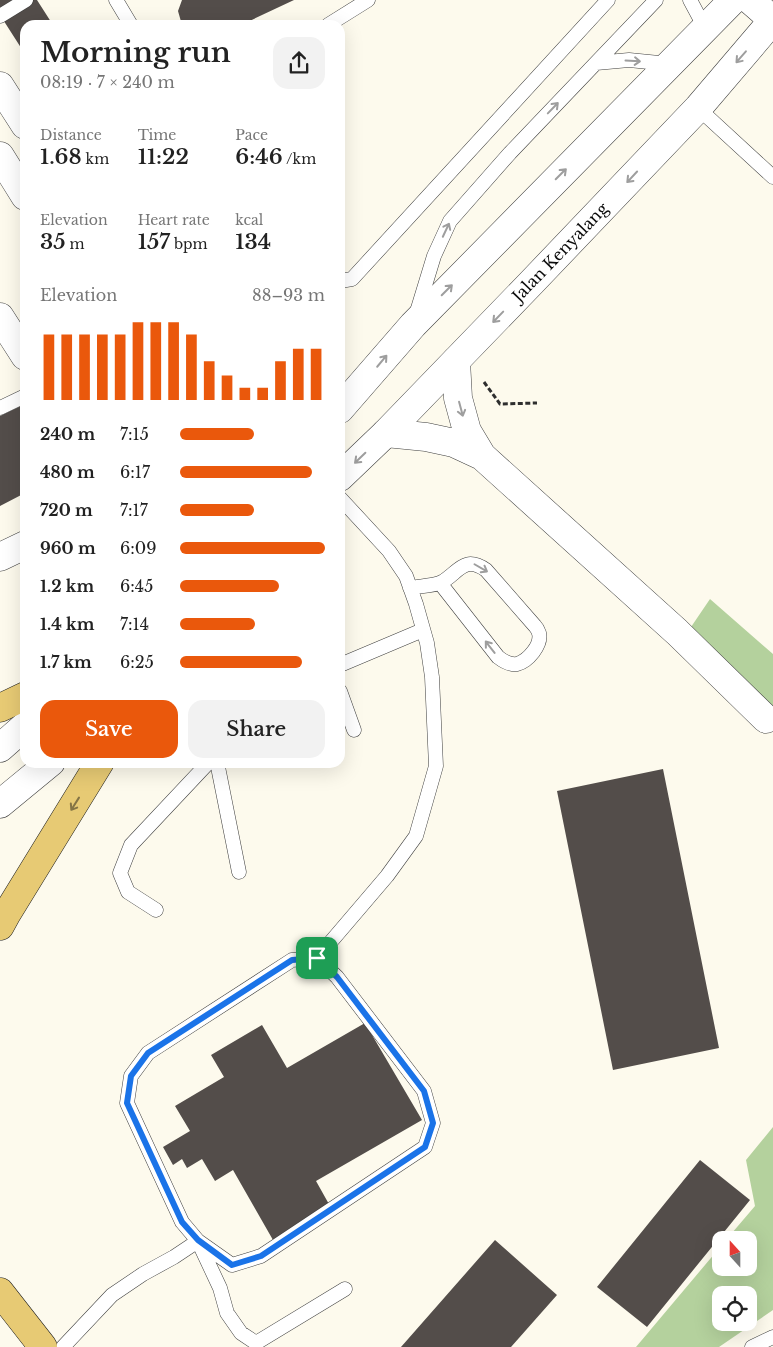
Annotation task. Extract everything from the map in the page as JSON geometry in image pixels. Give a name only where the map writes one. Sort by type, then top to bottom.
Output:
[{"type":"main road","points":[[0,708],[20,698]]},
{"type":"main road","points":[[0,926],[96,768]]},
{"type":"main road","points":[[0,1277],[22,1322]]},
{"type":"main road","points":[[0,1292],[43,1347]]},
{"type":"street","points":[[345,402],[413,325],[733,0]]},
{"type":"street","points":[[750,0],[773,20]]},
{"type":"street","name":"Jalan Kenyalang","points":[[345,472],[386,433],[698,108],[773,20]]},
{"type":"street","points":[[0,86],[20,117]]},
{"type":"street","points":[[0,156],[20,188]]},
{"type":"street","points":[[0,318],[20,348]]},
{"type":"street","points":[[459,357],[458,398],[467,431],[482,456],[677,632],[766,720]]},
{"type":"street","points":[[386,433],[426,437],[454,443],[482,456]]},
{"type":"street","points":[[0,557],[20,547]]},
{"type":"street","points":[[0,748],[20,730]]},
{"type":"street","points":[[0,804],[44,768]]},
{"type":"lane","points":[[0,16],[26,0]]},
{"type":"lane","points":[[116,0],[128,20]]},
{"type":"lane","points":[[336,20],[368,0]]},
{"type":"lane","points":[[345,280],[352,279],[608,0]]},
{"type":"lane","points":[[413,325],[434,256],[450,221],[510,153],[656,0]]},
{"type":"lane","points":[[690,0],[705,28]]},
{"type":"lane","points":[[596,63],[629,60],[669,64]]},
{"type":"lane","points":[[698,108],[773,177]]},
{"type":"lane","points":[[0,408],[20,398]]},
{"type":"lane","points":[[317,958],[337,977],[424,1091],[433,1123],[425,1147],[261,1256],[232,1265],[198,1240],[182,1222],[127,1103],[131,1076],[148,1053],[292,960],[317,958],[387,876],[416,836],[436,766],[432,677],[427,643],[416,604],[406,576],[390,551],[345,503]]},
{"type":"lane","points":[[410,588],[440,583],[460,567],[469,563],[479,565],[486,570],[535,626],[539,634],[539,643],[534,652],[516,664],[506,663],[498,657],[440,583]]},
{"type":"lane","points":[[345,663],[423,630]]},
{"type":"lane","points":[[345,704],[354,730]]},
{"type":"lane","points":[[156,910],[128,892],[120,873],[131,845],[203,768]]},
{"type":"lane","points":[[218,768],[239,872]]},
{"type":"lane","points":[[198,1240],[220,1288],[227,1313],[241,1333],[256,1343],[345,1289]]},
{"type":"lane","points":[[63,1347],[112,1295],[198,1240]]},
{"type":"lane","points":[[752,1347],[773,1337]]},
{"type":"path","points":[[459,357],[500,404],[537,403]]},
{"type":"green space","points":[[710,599],[773,654],[773,720],[691,627]]},
{"type":"green space","points":[[773,1127],[773,1310],[757,1321],[757,1286],[712,1286],[712,1331],[742,1331],[719,1347],[636,1347],[712,1257],[712,1276],[758,1276],[758,1231],[734,1231],[755,1206],[746,1160]]},
{"type":"building","points":[[0,0],[37,0],[50,20],[20,20],[20,46],[0,15]]},
{"type":"building","points":[[182,0],[294,0],[252,20],[181,20],[178,11]]},
{"type":"building","points":[[20,406],[20,496],[0,506],[0,416]]},
{"type":"building","points":[[663,769],[719,1048],[613,1070],[557,791]]},
{"type":"building","points":[[365,1023],[422,1120],[316,1181],[330,1206],[273,1240],[233,1170],[215,1181],[202,1159],[187,1168],[182,1159],[173,1165],[163,1147],[190,1131],[175,1106],[224,1077],[211,1055],[262,1025],[287,1068]]},
{"type":"building","points":[[700,1160],[750,1200],[725,1231],[712,1231],[712,1247],[647,1327],[597,1287]]},
{"type":"building","points":[[495,1240],[557,1295],[511,1347],[401,1347]]},
{"type":"route","points":[[317,958],[337,977],[424,1091],[433,1123],[425,1147],[261,1256],[232,1265],[198,1240],[182,1222],[127,1103],[131,1076],[148,1053],[292,960],[317,958]]}]
